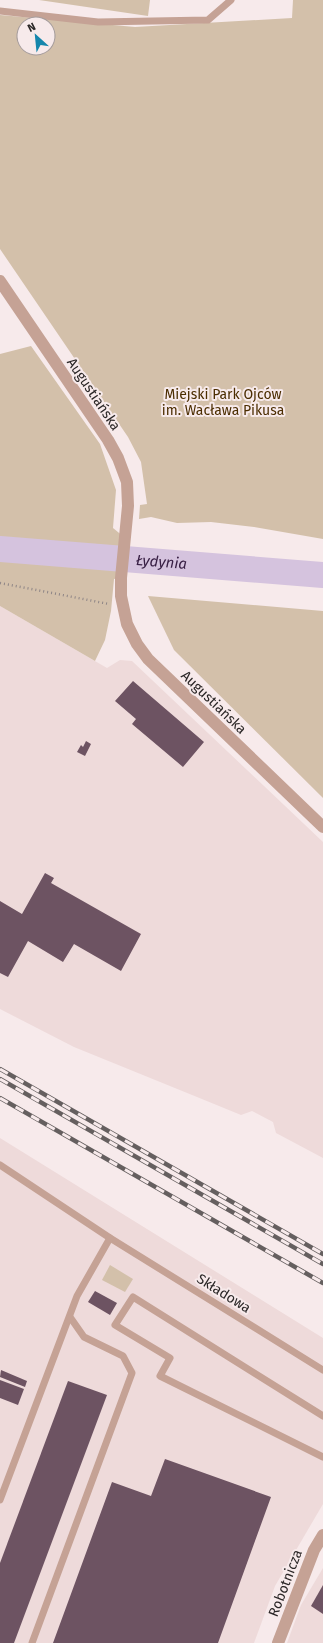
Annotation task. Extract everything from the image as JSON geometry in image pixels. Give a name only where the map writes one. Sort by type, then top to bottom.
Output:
[{"type":"street","name":"Augustiańska","points":[[0,281],[108,440],[118,458],[127,482],[128,506],[121,578],[127,624],[137,644],[148,659],[323,827]]},
{"type":"street","name":"Robotnicza","points":[[278,1643],[314,1550],[323,1535]]},
{"type":"lane","points":[[0,10],[98,22],[208,20],[230,0]]},
{"type":"lane","name":"Składowa","points":[[0,1165],[110,1238],[323,1370]]},
{"type":"lane","points":[[0,1500],[77,1296],[110,1238]]},
{"type":"lane","points":[[323,1416],[133,1297],[116,1325],[170,1358],[160,1376],[323,1457]]},
{"type":"lane","points":[[32,1643],[132,1373],[123,1356],[84,1337],[70,1317]]},
{"type":"path","points":[[0,583],[124,607]]},
{"type":"shaded area","points":[[0,606],[107,668],[120,660],[132,661],[323,842],[323,1158],[276,1133],[273,1122],[252,1111],[241,1115],[74,1047],[0,1009]]},
{"type":"shaded area","points":[[0,1138],[323,1338],[323,1504],[275,1586],[254,1643],[0,1643]]},
{"type":"shaded area","points":[[323,1568],[323,1643],[287,1643],[301,1605]]},
{"type":"green space","points":[[39,0],[150,0],[148,16]]},
{"type":"green space","name":"Miejski Park Ojców im. Wacława Pikusa","points":[[293,0],[323,0],[323,539],[254,527],[211,522],[177,523],[151,517],[139,519],[140,505],[147,504],[141,462],[128,437],[0,249],[0,15],[16,16],[16,56],[56,56],[56,20],[135,27],[292,18]]},
{"type":"green space","points":[[31,346],[100,444],[116,490],[113,528],[124,537],[121,578],[114,579],[111,611],[105,640],[95,661],[0,606],[0,354]]},
{"type":"green space","points":[[148,596],[323,611],[323,798],[174,650]]},
{"type":"green space","points":[[110,1265],[133,1279],[125,1292],[102,1280]]},
{"type":"building","points":[[133,681],[204,742],[183,767],[132,724],[136,719],[115,701]]},
{"type":"building","points":[[86,741],[91,744],[85,756],[77,752],[81,745],[83,747]]},
{"type":"building","points":[[45,873],[54,878],[51,883],[141,934],[121,971],[74,944],[63,962],[28,941],[8,977],[0,973],[0,901],[22,914]]},
{"type":"building","points":[[95,1291],[117,1303],[110,1315],[88,1302]]},
{"type":"building","points":[[1,1370],[27,1381],[25,1387],[0,1377]]},
{"type":"building","points":[[0,1380],[24,1389],[18,1405],[0,1398]]},
{"type":"building","points":[[68,1381],[107,1395],[14,1643],[0,1643],[0,1563]]},
{"type":"building","points":[[165,1459],[271,1497],[218,1643],[53,1643],[112,1482],[151,1496]]},
{"type":"building","points":[[323,1585],[323,1614],[311,1606]]},
{"type":"waterway","name":"Łydynia","points":[[0,549],[323,575]]},
{"type":"railway","points":[[0,1069],[323,1254]]},
{"type":"railway","points":[[0,1079],[323,1264]]},
{"type":"railway","points":[[0,1098],[323,1283]]}]
